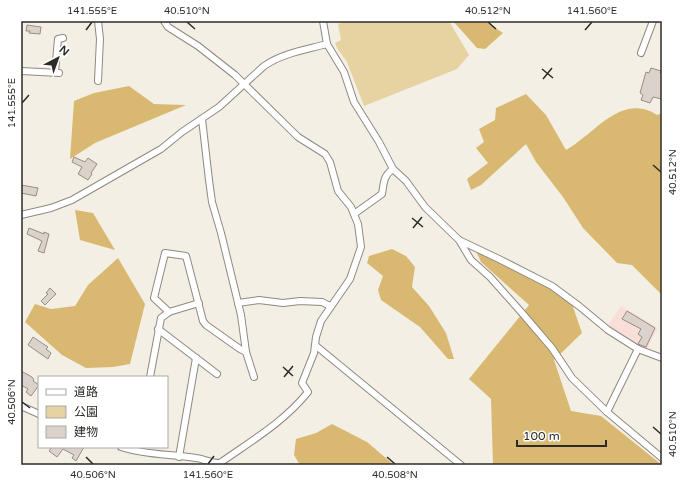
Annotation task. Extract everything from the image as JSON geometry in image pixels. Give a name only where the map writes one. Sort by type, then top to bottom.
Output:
[{"type":"street","points":[[98,21],[100,39],[98,81]]},
{"type":"street","points":[[137,449],[220,463],[273,427],[298,405],[308,392],[302,383],[315,345],[321,321],[350,279],[361,247],[358,224],[351,207],[338,191],[330,162],[326,154],[298,137],[287,128],[273,112],[235,75],[198,46],[168,27],[164,21]]},
{"type":"street","points":[[324,21],[327,44],[344,72],[354,102],[379,142],[393,169],[406,181],[425,207],[459,240],[471,260],[490,277],[552,348],[572,378],[607,412],[662,458]]},
{"type":"street","points":[[641,53],[654,21]]},
{"type":"street","points":[[21,71],[57,72],[58,39],[63,38]]},
{"type":"street","points":[[21,215],[51,208],[72,200],[161,148],[219,107],[272,60],[327,44]]},
{"type":"street","points":[[202,119],[208,180],[212,202],[238,302],[246,352],[254,377]]},
{"type":"street","points":[[354,214],[382,194],[384,180],[387,174],[393,169]]},
{"type":"street","points":[[459,240],[499,258],[552,286],[608,330],[638,349],[662,358]]},
{"type":"street","points":[[169,312],[154,298],[165,253],[186,256],[203,321],[206,325],[246,352]]},
{"type":"street","points":[[238,302],[260,300],[283,302],[300,301],[322,302],[330,306]]},
{"type":"street","points":[[150,376],[161,318],[169,312],[198,303]]},
{"type":"street","points":[[158,329],[217,374]]},
{"type":"street","points":[[315,345],[461,465]]},
{"type":"street","points":[[607,412],[638,349]]},
{"type":"street","points":[[179,457],[196,358]]},
{"type":"street","points":[[21,406],[38,414]]},
{"type":"shaded area","points":[[453,21],[485,21],[503,33],[485,49],[477,48]]},
{"type":"shaded area","points":[[129,86],[154,104],[186,105],[95,143],[70,159],[74,101],[94,93]]},
{"type":"shaded area","points":[[526,94],[546,115],[566,150],[608,118],[620,112],[632,109],[644,109],[657,115],[662,113],[662,295],[632,265],[617,263],[583,228],[563,197],[536,162],[526,144],[481,185],[471,190],[467,179],[488,163],[476,148],[484,142],[479,129],[495,120],[496,108]]},
{"type":"shaded area","points":[[75,210],[93,213],[115,250],[80,240]]},
{"type":"shaded area","points":[[392,249],[406,256],[415,267],[412,287],[429,306],[446,333],[454,359],[448,359],[420,327],[381,300],[378,290],[383,276],[367,263],[369,256]]},
{"type":"shaded area","points":[[475,249],[544,284],[572,304],[582,333],[554,360],[571,411],[601,416],[662,465],[493,465],[491,399],[469,379],[529,305],[481,262]]},
{"type":"shaded area","points":[[118,258],[145,304],[130,364],[113,367],[86,368],[62,355],[25,322],[35,304],[51,309],[75,306],[88,285]]},
{"type":"shaded area","points":[[621,306],[658,328],[646,350],[607,326]]},
{"type":"shaded area","points":[[332,424],[367,442],[394,465],[300,465],[294,455],[296,439],[316,433]]},
{"type":"green space","points":[[345,21],[449,21],[469,55],[457,69],[364,106],[347,62],[335,43],[341,40],[338,24]]},
{"type":"building","points":[[27,25],[41,27],[40,34],[29,33],[30,31],[26,31]]},
{"type":"building","points":[[651,68],[661,71],[660,73],[662,73],[662,99],[653,97],[650,103],[641,100],[643,95],[640,93],[646,72],[649,73]]},
{"type":"building","points":[[74,157],[85,162],[88,158],[97,164],[88,180],[78,174],[82,167],[72,162]]},
{"type":"building","points":[[21,185],[38,188],[36,196],[21,193]]},
{"type":"building","points":[[29,228],[44,234],[44,232],[49,234],[44,253],[38,251],[42,241],[27,234]]},
{"type":"building","points":[[50,288],[56,294],[45,305],[41,301],[48,294],[46,293]]},
{"type":"building","points":[[627,311],[655,328],[646,347],[638,344],[642,337],[638,334],[641,329],[622,319]]},
{"type":"building","points":[[33,337],[48,347],[46,349],[51,353],[48,359],[28,345]]},
{"type":"building","points":[[21,371],[32,377],[34,380],[33,381],[38,384],[38,386],[31,396],[26,392],[28,389],[21,385]]},
{"type":"building","points":[[51,448],[83,448],[76,461],[72,458],[74,455],[63,449],[57,457],[49,451]]}]
